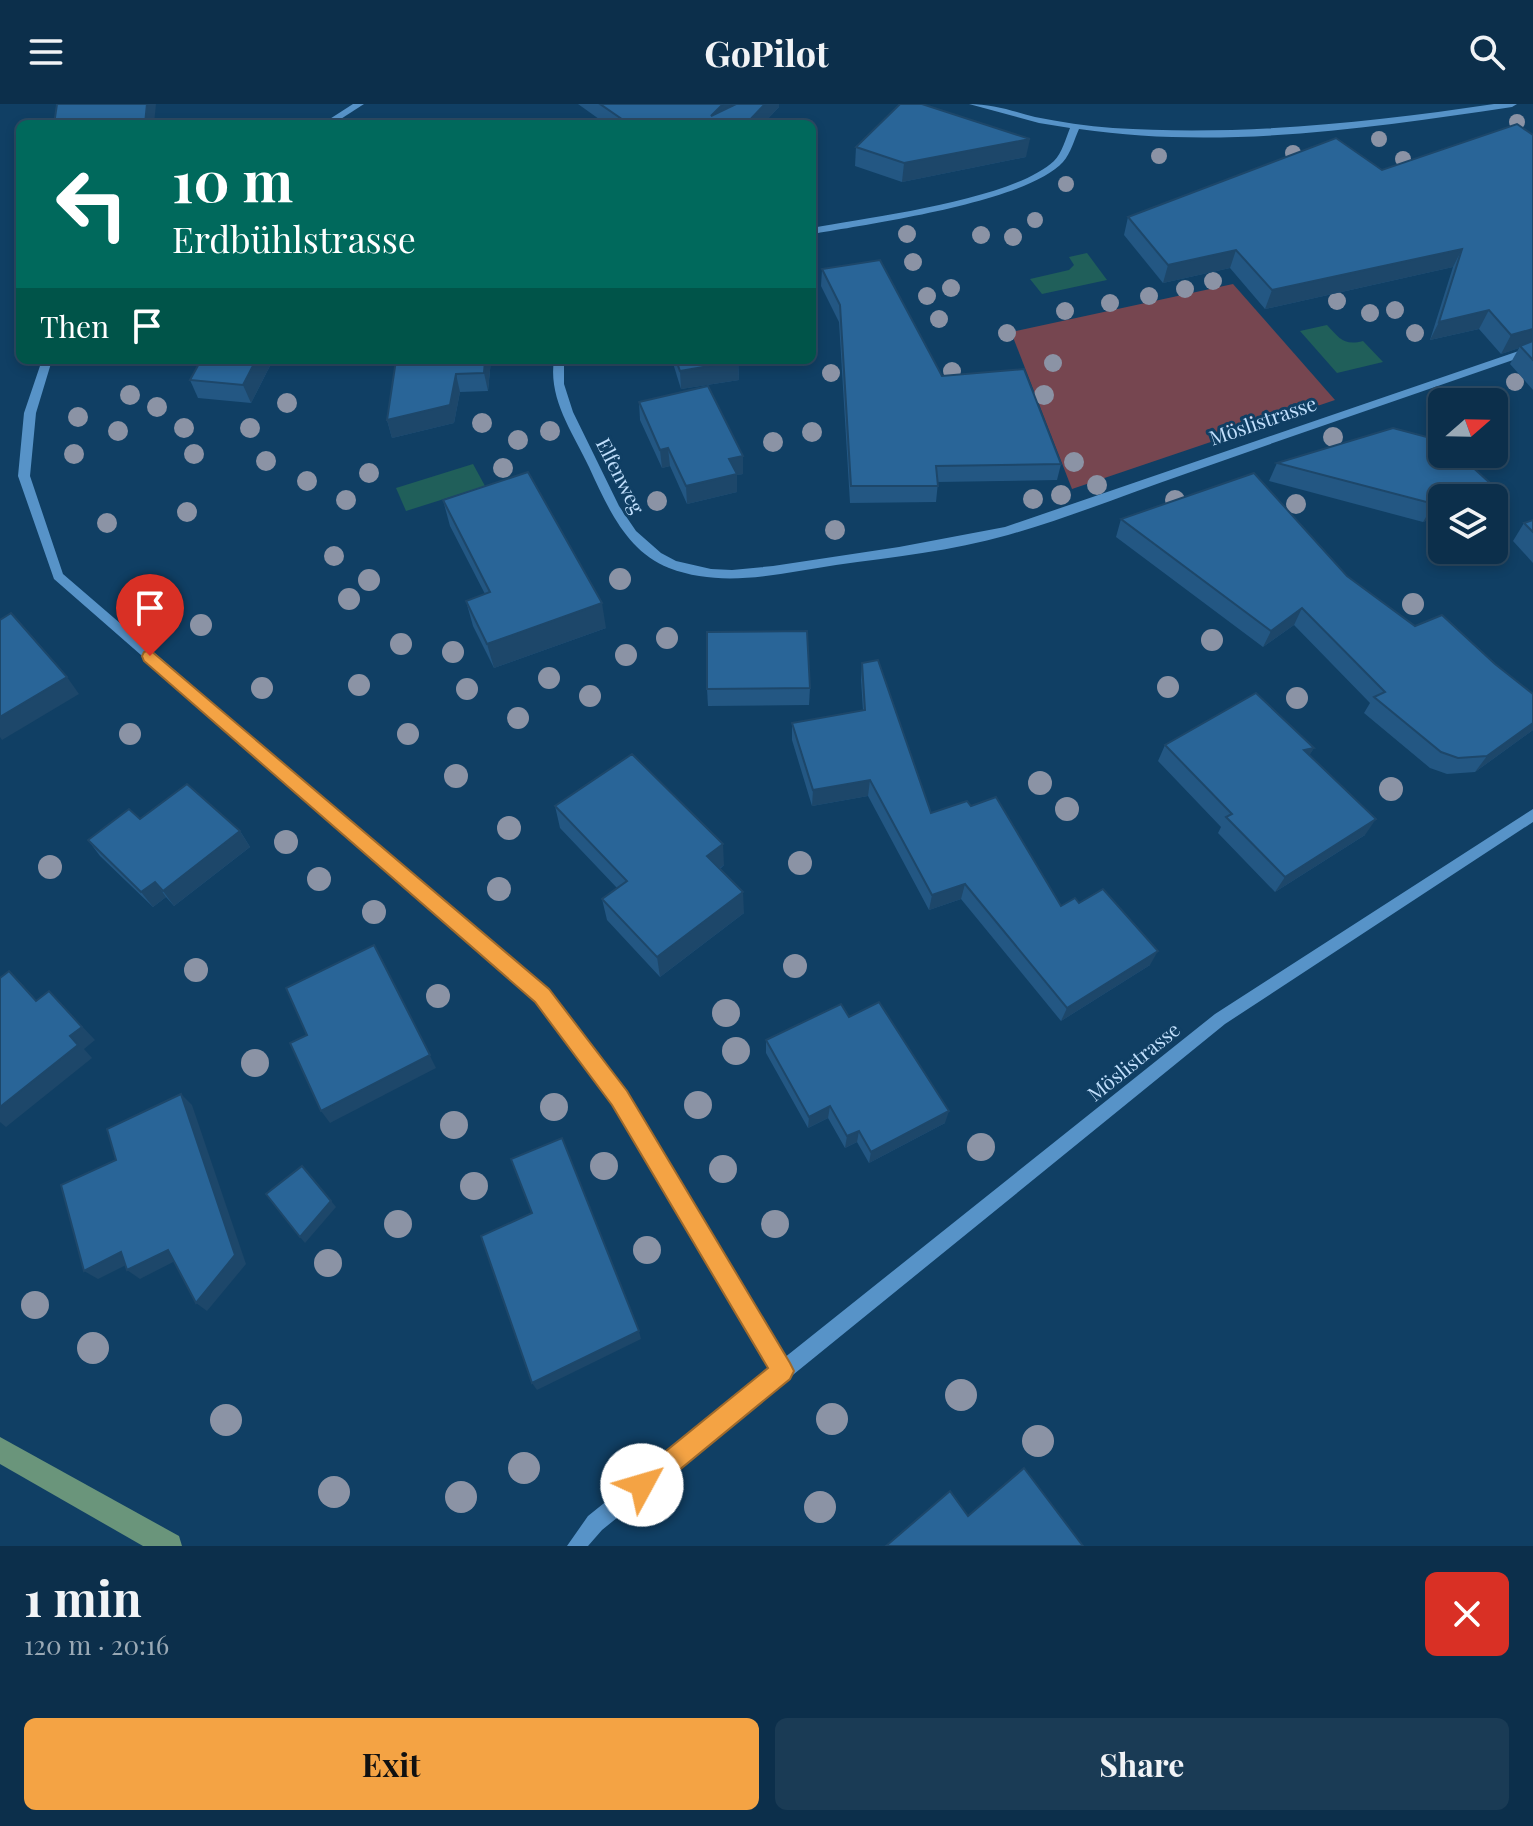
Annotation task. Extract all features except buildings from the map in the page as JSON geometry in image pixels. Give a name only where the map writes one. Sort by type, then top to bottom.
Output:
[{"type":"main road","points":[[0,1450],[169,1546]]},
{"type":"street","points":[[333,120],[359,104]]},
{"type":"street","points":[[974,104],[1075,127],[1156,134],[1249,133],[1512,104]]},
{"type":"street","points":[[816,230],[1004,191],[1041,176],[1060,160],[1075,127]]},
{"type":"street","name":"Möslistrasse","points":[[745,574],[947,546],[1007,531],[1533,349]]},
{"type":"street","points":[[46,364],[30,413],[24,476],[58,576],[542,996],[619,1098],[782,1371]]},
{"type":"street","name":"Elfenweg","points":[[558,364],[564,404],[621,523],[642,545],[671,564],[706,573],[745,574]]},
{"type":"street","name":"Möslistrasse","points":[[576,1546],[595,1523],[1220,1019],[1533,815]]},
{"type":"shaded area","points":[[1087,253],[1107,280],[1042,294],[1030,279],[1069,270],[1074,265],[1069,257]]},
{"type":"shaded area","points":[[1233,284],[1335,400],[1072,489],[1011,332]]},
{"type":"shaded area","points":[[1327,325],[1346,342],[1363,341],[1383,362],[1337,373],[1300,331]]},
{"type":"shaded area","points":[[473,464],[485,486],[406,511],[396,488]]},
{"type":"route","points":[[150,656],[542,996],[619,1098],[782,1371],[642,1485]]}]
